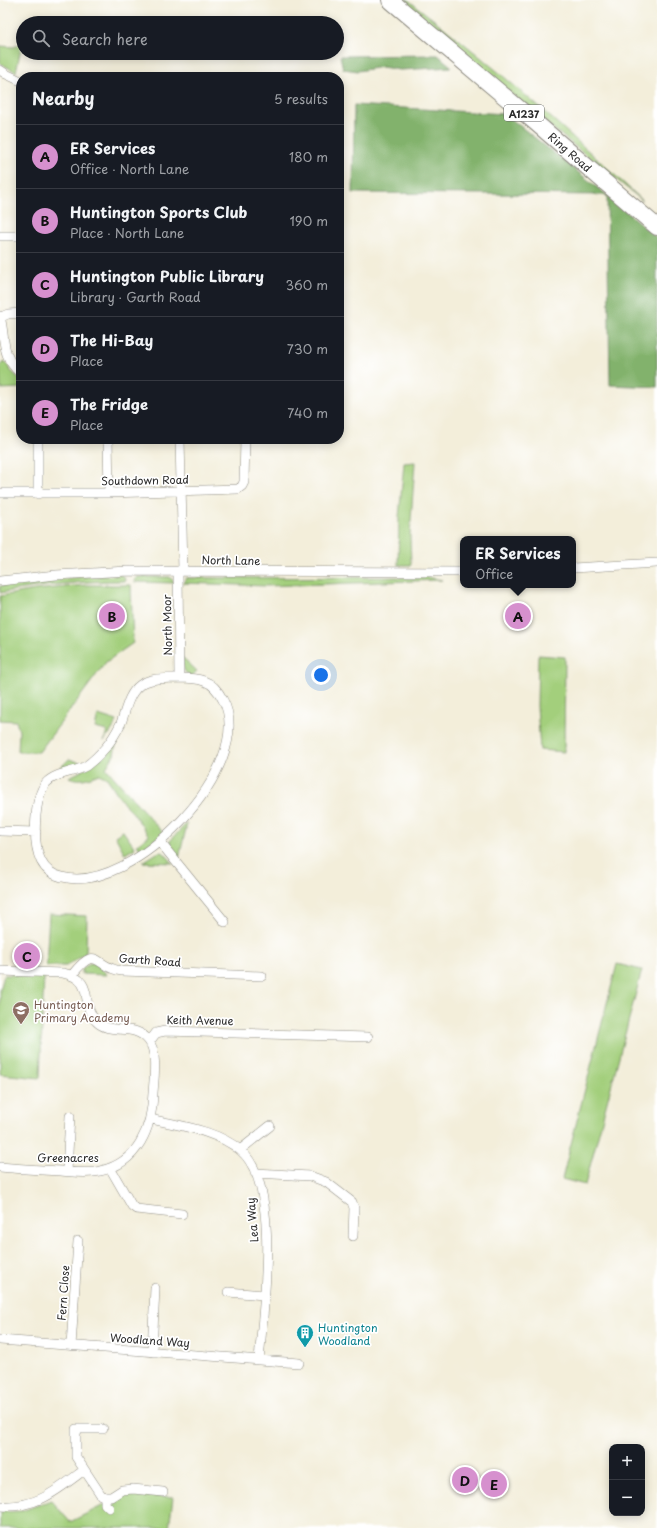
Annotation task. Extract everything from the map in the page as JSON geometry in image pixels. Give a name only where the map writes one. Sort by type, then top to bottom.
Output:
[{"type":"highway","name":"Ring Road","points":[[390,0],[657,227]]},
{"type":"street","points":[[0,70],[16,79]]},
{"type":"street","points":[[0,236],[16,236]]},
{"type":"street","points":[[16,313],[0,316],[6,354],[16,368]]},
{"type":"street","points":[[38,444],[38,494]]},
{"type":"street","points":[[108,444],[108,493]]},
{"type":"street","name":"North Moor","points":[[179,678],[180,444]]},
{"type":"street","name":"Southdown Road","points":[[0,494],[108,493],[238,489],[244,482],[245,444]]},
{"type":"street","points":[[576,568],[657,564]]},
{"type":"street","name":"North Lane","points":[[0,581],[28,577],[82,573],[180,571],[460,572]]},
{"type":"street","points":[[179,678],[204,680],[216,689],[228,712],[229,722],[229,734],[222,757],[210,782],[199,799],[182,821],[160,842],[143,855],[117,869],[94,878],[84,880],[63,877],[54,874],[46,868],[38,855],[36,832],[39,796],[47,782],[52,778],[85,766],[98,756],[115,734],[128,702],[138,686],[144,682],[152,680],[179,678]]},
{"type":"street","points":[[0,831],[36,832]]},
{"type":"street","points":[[160,842],[225,922]]},
{"type":"street","name":"Garth Road","points":[[72,975],[83,962],[94,959],[99,960],[113,970],[122,971],[262,976]]},
{"type":"street","points":[[0,971],[45,972],[72,975],[78,978],[83,985],[91,1014],[96,1021],[102,1026],[109,1028],[137,1031],[150,1041]]},
{"type":"street","name":"Keith Avenue","points":[[150,1041],[156,1032],[165,1030],[368,1037]]},
{"type":"street","name":"Greenacres","points":[[0,1167],[67,1171],[99,1171],[110,1168],[130,1157],[138,1148],[151,1119],[153,1102],[154,1053],[150,1041]]},
{"type":"street","points":[[67,1171],[70,1116]]},
{"type":"street","name":"Lea Way","points":[[151,1119],[209,1134],[240,1150],[251,1164],[264,1201],[266,1218],[264,1295],[259,1360]]},
{"type":"street","points":[[240,1150],[270,1126]]},
{"type":"street","points":[[110,1168],[132,1206],[136,1209],[182,1214]]},
{"type":"street","points":[[255,1173],[310,1176],[326,1182],[352,1202],[354,1208],[353,1236]]},
{"type":"street","name":"Fern Close","points":[[71,1346],[78,1240]]},
{"type":"street","points":[[152,1352],[155,1288]]},
{"type":"street","points":[[228,1292],[264,1295]]},
{"type":"street","name":"Woodland Way","points":[[0,1340],[299,1363]]},
{"type":"street","points":[[103,1428],[76,1428],[76,1457],[97,1491],[104,1497],[111,1497],[122,1490],[133,1489],[163,1492]]},
{"type":"street","points":[[0,1506],[13,1506],[43,1499],[84,1470]]},
{"type":"street","points":[[104,1497],[104,1504],[108,1508]]},
{"type":"green space","points":[[398,0],[408,0],[499,72],[643,201],[545,122]]},
{"type":"green space","points":[[0,46],[16,46],[16,60],[18,60],[16,72],[0,63]]},
{"type":"green space","points":[[438,55],[452,67],[400,70],[382,67],[358,71],[343,69],[341,60],[344,60],[344,56]]},
{"type":"green space","points":[[354,105],[505,114],[607,195],[353,193]]},
{"type":"green space","points":[[607,195],[657,238],[657,387],[610,385]]},
{"type":"green space","points":[[5,362],[16,376],[16,388],[1,389],[0,365]]},
{"type":"green space","points":[[415,462],[410,535],[411,565],[398,565],[399,517],[404,463]]},
{"type":"green space","points":[[121,575],[124,577],[125,581],[62,584],[0,593],[0,586],[78,577]]},
{"type":"green space","points":[[137,577],[170,577],[175,583],[134,582]]},
{"type":"green space","points":[[427,577],[442,580],[266,586],[183,583],[186,578]]},
{"type":"green space","points":[[85,585],[131,585],[133,643],[106,662],[39,752],[18,752],[19,731],[16,721],[0,720],[0,596],[35,590]]},
{"type":"green space","points":[[538,655],[565,657],[564,752],[540,750],[537,706]]},
{"type":"green space","points":[[182,657],[197,671],[191,676],[184,671]]},
{"type":"green space","points":[[98,715],[117,721],[104,741],[107,731],[95,728]]},
{"type":"green space","points":[[116,743],[114,755],[106,768],[163,833],[141,850],[137,845],[149,836],[133,813],[124,804],[107,778],[99,774],[80,779],[69,777],[94,763]]},
{"type":"green space","points":[[69,759],[81,763],[59,771],[58,770]]},
{"type":"green space","points":[[186,824],[179,858],[171,849],[170,841]]},
{"type":"green space","points":[[123,831],[135,848],[125,854],[115,836]]},
{"type":"green space","points":[[157,853],[164,853],[173,863],[143,862]]},
{"type":"green space","points":[[49,914],[87,916],[86,953],[66,966],[46,966]]},
{"type":"green space","points":[[90,963],[97,964],[107,975],[82,974],[82,969]]},
{"type":"green space","points":[[617,964],[642,970],[585,1185],[562,1179]]},
{"type":"green space","name":"Huntington Primary Academy","points":[[4,975],[44,975],[40,1078],[0,1074],[0,987]]},
{"type":"green space","points":[[124,1495],[173,1497],[169,1528],[0,1528],[0,1512],[22,1511],[51,1500],[70,1522]]},
{"type":"place","name":"Huntington Sports Club","points":[[112,616]]},
{"type":"place","name":"ER Services","points":[[518,616]]},
{"type":"place","name":"Huntington Public Library","points":[[27,956]]},
{"type":"place","name":"Huntington Primary Academy","points":[[21,1025]]},
{"type":"place","name":"Huntington Woodland","points":[[305,1348]]},
{"type":"place","name":"The Hi-Bay","points":[[465,1480]]},
{"type":"place","name":"The Fridge","points":[[494,1484]]}]
